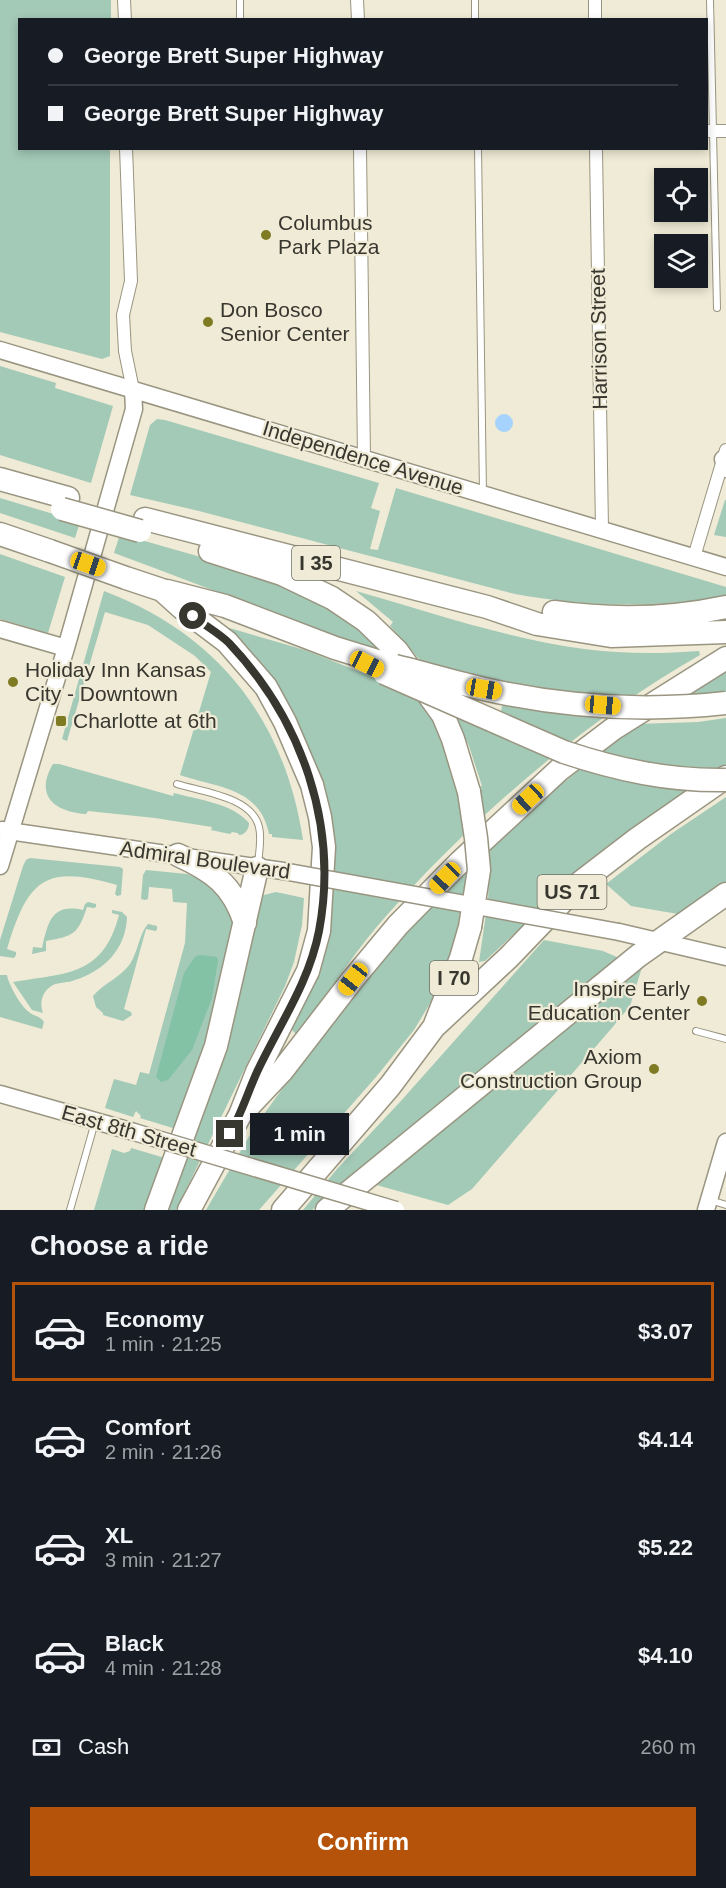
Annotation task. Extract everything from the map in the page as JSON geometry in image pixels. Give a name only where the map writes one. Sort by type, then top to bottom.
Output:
[{"type":"highway","name":"I 70","points":[[1,482],[142,525],[282,574],[332,598],[366,621],[397,651],[442,716],[453,739],[469,792],[479,870],[470,927],[461,958],[434,1027],[390,1086],[283,1210]]},
{"type":"highway","name":"I 35","points":[[142,525],[487,607],[537,624],[611,636],[726,632]]},
{"type":"highway","points":[[0,534],[162,590],[225,606],[335,648],[386,668],[564,752],[650,776],[681,779],[726,778]]},
{"type":"highway","points":[[162,590],[227,642],[266,687],[303,760],[320,816],[324,847],[319,931],[308,970],[257,1072],[240,1115],[189,1210]]},
{"type":"highway","points":[[487,607],[582,616],[651,617],[726,607]]},
{"type":"highway","points":[[240,1115],[282,1071],[398,925],[460,862],[559,770],[613,729],[726,658]]},
{"type":"highway","points":[[386,668],[556,702],[671,708],[726,703]]},
{"type":"highway","name":"US 71","points":[[434,1027],[509,957],[581,882],[637,839],[726,778]]},
{"type":"highway","points":[[178,855],[206,868],[226,886],[241,910],[245,923]]},
{"type":"highway","points":[[156,1210],[216,1047],[257,868]]},
{"type":"highway","points":[[327,1210],[638,956],[726,894]]},
{"type":"street","points":[[124,0],[125,18]]},
{"type":"street","points":[[357,0],[358,18]]},
{"type":"street","points":[[595,0],[595,18]]},
{"type":"street","points":[[709,131],[726,131]]},
{"type":"street","points":[[0,866],[5,831],[66,648],[134,409],[134,390],[125,351],[123,315],[131,281],[126,150]]},
{"type":"street","points":[[360,150],[363,458]]},
{"type":"street","name":"Harrison Street","points":[[596,150],[602,530]]},
{"type":"street","name":"Independence Avenue","points":[[0,350],[726,567]]},
{"type":"street","points":[[694,557],[725,459]]},
{"type":"street","points":[[0,629],[66,648]]},
{"type":"street","name":"Admiral Boulevard","points":[[5,831],[283,871],[661,940],[726,957]]},
{"type":"street","name":"East 8th Street","points":[[0,1094],[396,1210]]},
{"type":"street","points":[[708,1205],[726,1142]]},
{"type":"lane","points":[[240,0],[240,18]]},
{"type":"lane","points":[[475,0],[475,18]]},
{"type":"lane","points":[[710,0],[709,131],[717,308]]},
{"type":"lane","points":[[477,150],[483,494]]},
{"type":"lane","points":[[177,784],[240,802],[249,809],[260,828],[257,868]]},
{"type":"lane","points":[[696,1031],[726,1039]]},
{"type":"lane","points":[[70,1210],[95,1121]]},
{"type":"lane","points":[[708,1205],[726,1205]]},
{"type":"green space","points":[[0,0],[111,0],[111,18],[18,18],[18,150],[110,150],[110,356],[102,359],[0,332]]},
{"type":"green space","points":[[0,366],[56,383],[55,388],[113,406],[91,483],[0,455]]},
{"type":"green space","points":[[157,419],[379,483],[371,508],[380,511],[370,549],[378,550],[396,488],[726,587],[726,596],[672,603],[594,604],[515,594],[130,495],[150,425]]},
{"type":"green space","points":[[0,498],[80,522],[75,538],[0,513]]},
{"type":"green space","points":[[726,500],[726,537],[714,535]]},
{"type":"green space","points":[[120,534],[257,573],[313,597],[365,631],[390,657],[114,553]]},
{"type":"green space","points":[[0,554],[65,577],[48,633],[0,619]]},
{"type":"green space","points":[[104,591],[145,609],[181,631],[212,657],[240,687],[262,720],[280,757],[294,797],[303,840],[272,837],[264,819],[247,798],[222,787],[180,775],[211,672],[195,656],[148,625],[105,612],[67,741],[62,739]]},
{"type":"green space","points":[[356,591],[527,639],[598,651],[656,653],[699,651],[700,655],[657,681],[573,740],[533,772],[457,841],[375,929],[297,1035],[291,1029],[308,997],[313,982],[332,872],[265,677],[226,627],[305,650],[423,697],[439,731],[459,793],[482,786],[469,746],[451,710],[494,728],[501,711],[506,686],[426,667],[390,626],[393,622]]},
{"type":"green space","points":[[726,671],[726,696],[676,700]]},
{"type":"green space","points":[[726,718],[726,766],[587,866],[485,961],[479,962],[488,900],[489,874],[464,889],[450,956],[432,1000],[414,1030],[376,1077],[259,1210],[206,1210],[254,1128],[334,1017],[418,919],[462,873],[536,805],[636,724],[698,722]]},
{"type":"green space","points":[[53,764],[173,796],[174,793],[214,803],[242,816],[249,823],[248,827],[245,833],[239,835],[211,830],[212,827],[155,818],[88,811],[86,814],[65,810],[57,806],[47,793],[48,775]]},
{"type":"green space","points":[[726,797],[726,886],[684,915],[631,906],[606,884],[671,834]]},
{"type":"green space","points":[[30,858],[120,867],[123,869],[121,895],[115,894],[117,885],[92,879],[72,876],[56,878],[43,883],[32,892],[15,925],[7,949],[16,952],[16,955],[14,958],[0,956],[0,940],[23,866]]},
{"type":"green space","points":[[146,870],[187,874],[205,881],[229,903],[234,926],[202,1054],[176,1129],[140,1118],[141,1116],[136,1111],[133,1117],[105,1108],[114,1079],[136,1085],[140,1072],[149,1074],[185,943],[187,903],[173,902],[172,889],[149,887],[148,899],[141,899],[143,875]]},
{"type":"green space","points":[[276,892],[304,898],[302,925],[294,962],[285,986],[176,1210],[165,1210],[228,1039],[243,982],[256,904],[260,896]]},
{"type":"green space","points":[[88,902],[96,904],[96,907],[87,907],[81,923],[74,932],[46,941],[46,951],[32,954],[33,947],[42,948],[49,923],[58,912],[64,909],[83,910]]},
{"type":"green space","points":[[112,910],[122,912],[127,917],[123,939],[112,957],[86,976],[53,985],[42,997],[43,1013],[32,1010],[13,982],[66,973],[93,961],[112,935],[119,915],[112,913]]},
{"type":"green space","points":[[148,924],[157,926],[157,929],[156,931],[146,929],[124,1009],[132,1015],[123,1021],[103,1015],[96,1007],[93,996],[130,964]]},
{"type":"green space","points":[[544,940],[603,951],[619,958],[401,1140],[312,1210],[303,1210],[337,1169],[400,1102]]},
{"type":"green space","points":[[199,955],[217,957],[212,998],[192,1050],[168,1080],[161,1082],[156,1077],[184,973]]},
{"type":"green space","points":[[643,964],[630,1006],[472,1189],[448,1205],[373,1184]]},
{"type":"green space","points":[[0,975],[7,975],[22,1005],[44,1022],[42,1029],[0,1017]]},
{"type":"green space","points":[[131,1148],[165,1158],[147,1210],[94,1210],[112,1149],[124,1153],[130,1151]]},
{"type":"water","points":[[500,414],[508,414],[513,419],[511,430],[500,432],[495,427],[495,419]]},
{"type":"place","name":"Columbus Park Plaza","points":[[266,235]]},
{"type":"place","name":"Don Bosco Senior Center","points":[[208,322]]},
{"type":"place","name":"Holiday Inn Kansas City - Downtown","points":[[13,682]]},
{"type":"place","name":"Charlotte at 6th","points":[[61,721]]},
{"type":"place","name":"Inspire Early Education Center","points":[[702,1001]]},
{"type":"place","name":"Axiom Construction Group","points":[[654,1069]]},
{"type":"route","points":[[193,616],[227,642],[266,687],[303,760],[320,816],[324,847],[322,908],[319,931],[308,970],[257,1072],[230,1134]]}]
